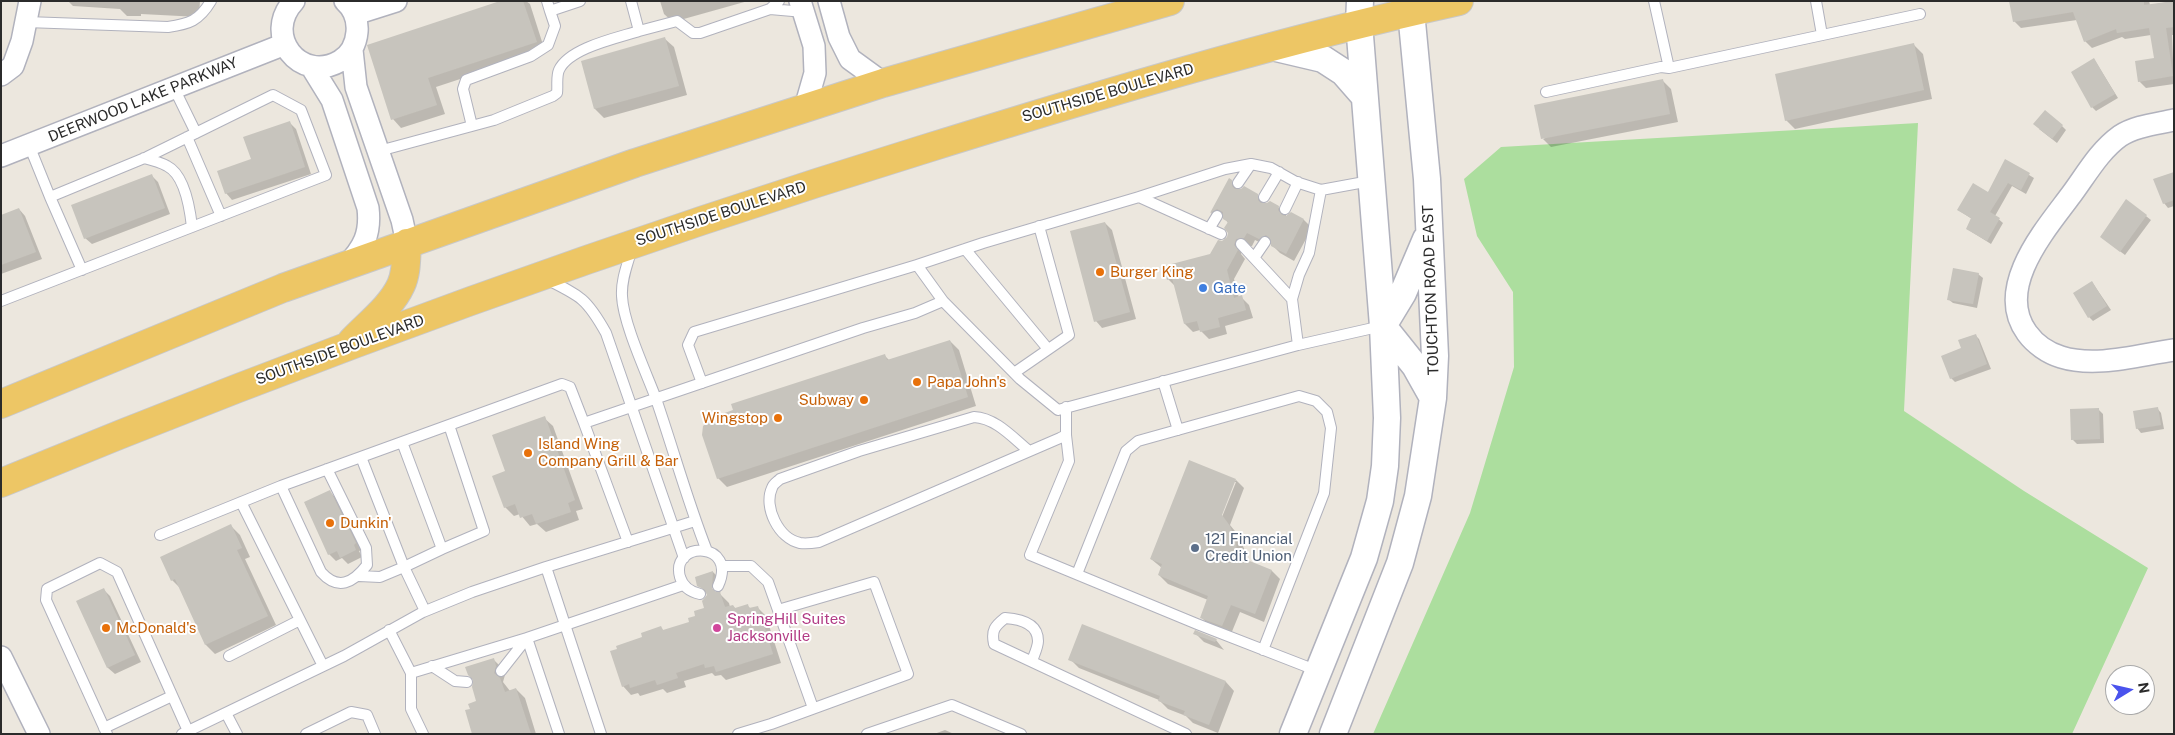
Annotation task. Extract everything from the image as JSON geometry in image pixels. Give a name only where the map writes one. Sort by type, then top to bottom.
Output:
[{"type":"highway","points":[[1,404],[283,288],[635,163],[1127,7],[1170,1]]},
{"type":"highway","name":"SOUTHSIDE BOULEVARD","points":[[1,483],[168,414],[345,347],[634,243],[855,170],[1030,116],[1272,47],[1359,12],[1459,1]]},
{"type":"highway","points":[[345,347],[388,304],[401,286],[406,268],[407,243]]},
{"type":"street","points":[[396,1],[350,8],[358,26],[352,50],[356,87],[402,220],[407,243]]},
{"type":"street","points":[[829,1],[839,37],[850,60],[883,83]]},
{"type":"street","points":[[289,4],[282,21],[282,33],[285,44],[291,54],[300,61],[311,66],[322,67],[334,64],[352,50]]},
{"type":"street","name":"TOUCHTON ROAD EAST","points":[[1333,734],[1400,563],[1418,496],[1433,398],[1435,356],[1428,179],[1411,6]]},
{"type":"street","points":[[802,7],[814,46],[815,73],[805,108]]},
{"type":"street","points":[[1,75],[13,66],[22,41],[28,12]]},
{"type":"street","points":[[1293,734],[1364,558],[1380,501],[1385,466],[1387,418],[1383,326],[1370,181],[1359,12]]},
{"type":"street","name":"DEERWOOD LAKE PARKWAY","points":[[1,156],[285,44]]},
{"type":"street","points":[[1272,47],[1323,59],[1343,72],[1364,96]]},
{"type":"street","points":[[311,66],[332,100],[368,208],[369,226],[365,242],[359,253],[346,266]]},
{"type":"street","points":[[2174,120],[2129,131],[2119,137],[2104,151],[2044,232],[2022,270],[2017,285],[2016,300],[2020,319],[2031,338],[2048,352],[2062,358],[2099,361],[2174,350]]},
{"type":"street","points":[[1383,326],[1403,293],[1429,231]]},
{"type":"street","points":[[1383,326],[1415,366],[1433,398]]},
{"type":"street","points":[[2,656],[39,734]]},
{"type":"lane","points":[[28,12],[168,27],[188,24],[204,13],[211,1]]},
{"type":"lane","points":[[472,126],[463,89],[466,80],[530,56],[548,45],[555,26],[548,6],[580,1]]},
{"type":"lane","points":[[631,1],[639,30]]},
{"type":"lane","points":[[770,9],[780,1]]},
{"type":"lane","points":[[1654,1],[1669,68]]},
{"type":"lane","points":[[1816,1],[1822,35]]},
{"type":"lane","points":[[378,151],[520,111],[553,96],[557,93],[559,69],[576,52],[639,30],[677,21],[693,33],[700,33],[770,9],[802,7]]},
{"type":"lane","points":[[1546,92],[1661,67],[1669,68],[1920,14]]},
{"type":"lane","points":[[174,88],[221,216]]},
{"type":"lane","points":[[1,301],[326,175],[301,110],[273,96],[144,158],[50,197]]},
{"type":"lane","points":[[29,145],[82,270]]},
{"type":"lane","points":[[144,158],[169,166],[178,175],[190,204],[192,227]]},
{"type":"lane","points":[[702,383],[688,345],[694,332],[1139,197],[1225,169],[1251,164],[1271,168],[1298,182],[1321,190],[1370,181]]},
{"type":"lane","points":[[1238,183],[1251,164]]},
{"type":"lane","points":[[1264,197],[1279,172]]},
{"type":"lane","points":[[1284,208],[1298,182]]},
{"type":"lane","points":[[1298,345],[1292,299],[1299,275],[1309,253],[1321,190]]},
{"type":"lane","points":[[1139,197],[1221,234]]},
{"type":"lane","points":[[1208,229],[1217,216]]},
{"type":"lane","points":[[1014,373],[1069,335],[1039,226]]},
{"type":"lane","points":[[1254,258],[1265,242]]},
{"type":"lane","points":[[634,243],[622,282],[622,297],[626,316],[656,400],[695,521],[707,551]]},
{"type":"lane","points":[[1241,244],[1292,299]]},
{"type":"lane","points":[[965,249],[1048,349]]},
{"type":"lane","points":[[917,265],[943,301],[1014,373],[1058,410],[1298,345],[1383,326]]},
{"type":"lane","points":[[541,276],[575,293],[591,307],[606,333],[684,558]]},
{"type":"lane","points":[[584,423],[914,313],[943,301]]},
{"type":"lane","points":[[1163,381],[1178,430]]},
{"type":"lane","points":[[160,535],[281,486],[562,384],[570,387],[628,542]]},
{"type":"lane","points":[[1077,574],[1126,450],[1138,441],[1299,396],[1316,401],[1327,412],[1331,428],[1324,493],[1263,650]]},
{"type":"lane","points":[[1066,407],[1066,435],[1069,461],[1030,555],[1318,671]]},
{"type":"lane","points":[[1029,451],[984,417],[974,417],[859,451],[780,479],[772,486],[769,498],[773,518],[781,530],[798,543],[820,542],[1066,435]]},
{"type":"lane","points":[[358,576],[380,577],[484,531],[449,425]]},
{"type":"lane","points":[[402,442],[442,549]]},
{"type":"lane","points":[[362,457],[404,567],[425,611]]},
{"type":"lane","points":[[281,486],[321,572],[328,580],[341,584],[358,576],[367,565],[366,548],[328,469]]},
{"type":"lane","points":[[241,502],[323,666]]},
{"type":"lane","points":[[172,696],[106,731],[46,600],[47,589],[100,563],[117,572],[172,696],[185,732],[323,666],[425,611],[472,592],[546,567],[695,521]]},
{"type":"lane","points":[[700,594],[689,590],[683,584],[679,570],[684,558],[694,551],[707,551],[719,559],[723,573],[718,586]]},
{"type":"lane","points":[[722,566],[751,566],[768,582],[813,708]]},
{"type":"lane","points":[[546,567],[601,734]]},
{"type":"lane","points":[[738,734],[908,674],[874,582],[778,610]]},
{"type":"lane","points":[[411,673],[527,638],[683,584]]},
{"type":"lane","points":[[1032,661],[1038,642],[1035,630],[1028,622],[1005,618],[995,626],[992,634],[994,644],[1186,734]]},
{"type":"lane","points":[[229,656],[300,620]]},
{"type":"lane","points":[[389,630],[411,673],[411,709],[422,734]]},
{"type":"lane","points":[[501,671],[527,638]]},
{"type":"lane","points":[[527,638],[559,734]]},
{"type":"lane","points":[[432,666],[455,681],[467,682]]},
{"type":"lane","points":[[867,734],[952,705],[1021,734]]},
{"type":"lane","points":[[306,734],[351,712],[367,715],[375,734]]},
{"type":"lane","points":[[226,713],[236,734]]},
{"type":"green space","points":[[1918,123],[1904,411],[2024,491],[2148,568],[2072,734],[1373,734],[1470,513],[1514,367],[1513,292],[1477,236],[1464,179],[1501,147]]},
{"type":"building","points":[[500,1],[523,1],[537,42],[428,78],[437,105],[391,120],[367,45]]},
{"type":"building","points":[[2009,1],[2144,1],[2144,5],[2174,1],[2174,27],[2166,28],[2173,76],[2138,82],[2135,61],[2154,58],[2149,28],[2117,33],[2116,29],[2084,42],[2073,12],[2013,22]]},
{"type":"building","points":[[665,37],[679,86],[594,109],[581,61]]},
{"type":"building","points":[[1914,43],[1924,90],[1785,121],[1775,74]]},
{"type":"building","points":[[2094,58],[2115,94],[2091,108],[2071,72]]},
{"type":"building","points":[[1663,79],[1670,114],[1541,139],[1534,105]]},
{"type":"building","points":[[2045,110],[2063,125],[2052,139],[2033,124]]},
{"type":"building","points":[[290,121],[305,167],[225,194],[217,171],[251,159],[243,137]]},
{"type":"building","points":[[2005,159],[2030,173],[2021,190],[2008,183],[1990,212],[2000,218],[1987,241],[1966,229],[1971,218],[1957,210],[1973,183],[1988,192]]},
{"type":"building","points":[[2174,172],[2174,200],[2163,204],[2153,179]]},
{"type":"building","points":[[152,174],[165,208],[84,239],[71,205]]},
{"type":"building","points":[[1229,178],[1232,180],[1232,186],[1235,189],[1241,189],[1244,186],[1258,194],[1258,200],[1261,203],[1270,201],[1279,206],[1278,210],[1282,215],[1286,216],[1291,212],[1304,219],[1286,254],[1271,246],[1271,240],[1266,235],[1259,239],[1247,233],[1244,238],[1236,239],[1234,245],[1238,250],[1227,270],[1234,298],[1242,295],[1246,310],[1218,318],[1220,327],[1200,332],[1197,321],[1184,324],[1172,278],[1167,280],[1164,266],[1210,254],[1218,240],[1222,241],[1227,237],[1228,233],[1224,228],[1228,222],[1223,219],[1223,212],[1217,209],[1210,213]]},
{"type":"building","points":[[2126,199],[2147,215],[2120,252],[2100,237]]},
{"type":"building","points":[[19,208],[36,252],[1,265],[1,215]]},
{"type":"building","name":"Burger King","points":[[1105,222],[1130,312],[1094,322],[1070,231]]},
{"type":"building","points":[[1953,268],[1979,273],[1973,304],[1947,300]]},
{"type":"building","points":[[2092,281],[2107,306],[2088,318],[2073,293]]},
{"type":"building","points":[[1976,334],[1987,364],[1950,379],[1941,356],[1961,348],[1958,340]]},
{"type":"building","points":[[950,340],[968,397],[717,479],[702,435],[703,426],[713,417],[733,410],[731,404],[885,354],[887,360]]},
{"type":"building","points":[[2158,407],[2161,425],[2136,429],[2133,411]]},
{"type":"building","points":[[2099,408],[2100,439],[2071,440],[2070,409]]},
{"type":"building","name":"Island Wing Company Grill & Bar","points":[[545,416],[575,500],[568,503],[571,512],[536,524],[532,514],[520,518],[515,504],[504,508],[492,476],[505,471],[492,435]]},
{"type":"building","name":"121 Financial Credit Union","points":[[1189,460],[1236,479],[1222,515],[1230,526],[1236,541],[1237,556],[1272,570],[1255,614],[1231,605],[1222,626],[1200,618],[1208,596],[1158,575],[1162,564],[1150,559]]},
{"type":"building","name":"Dunkin'","points":[[330,490],[356,543],[354,545],[356,550],[340,558],[337,551],[328,555],[304,502]]},
{"type":"building","points":[[231,524],[242,548],[237,550],[268,616],[205,645],[175,579],[171,581],[160,557]]},
{"type":"building","name":"SpringHill Suites Jacksonville","points":[[713,571],[712,588],[716,592],[720,592],[725,607],[733,605],[735,608],[748,604],[749,608],[758,606],[773,654],[716,672],[714,666],[705,668],[704,664],[676,673],[678,678],[657,685],[655,680],[630,688],[629,684],[622,687],[610,651],[617,649],[616,646],[642,637],[641,633],[661,626],[663,630],[689,622],[688,618],[695,616],[694,611],[704,608],[702,601],[707,595],[705,590],[697,586],[695,577]]},
{"type":"building","name":"McDonald's","points":[[104,588],[135,655],[107,668],[76,601]]},
{"type":"building","points":[[1082,624],[1226,681],[1209,725],[1183,715],[1185,711],[1158,701],[1160,696],[1068,660]]},
{"type":"building","points":[[1195,630],[1217,639],[1215,642],[1193,634]]},
{"type":"building","points":[[494,658],[496,666],[494,673],[500,678],[505,692],[516,688],[531,734],[472,734],[465,710],[470,709],[468,704],[476,701],[472,687],[473,680],[468,675],[465,667]]},
{"type":"place","name":"Burger King","points":[[1100,272]]},
{"type":"place","name":"Gate","points":[[1203,288]]},
{"type":"place","name":"Papa John's","points":[[917,382]]},
{"type":"place","name":"Subway","points":[[864,400]]},
{"type":"place","name":"Wingstop","points":[[778,418]]},
{"type":"place","name":"Island Wing Company Grill & Bar","points":[[528,453]]},
{"type":"place","name":"Dunkin'","points":[[330,523]]},
{"type":"place","name":"121 Financial Credit Union","points":[[1195,548]]},
{"type":"place","name":"McDonald's","points":[[106,628]]},
{"type":"place","name":"SpringHill Suites Jacksonville","points":[[717,628]]}]
